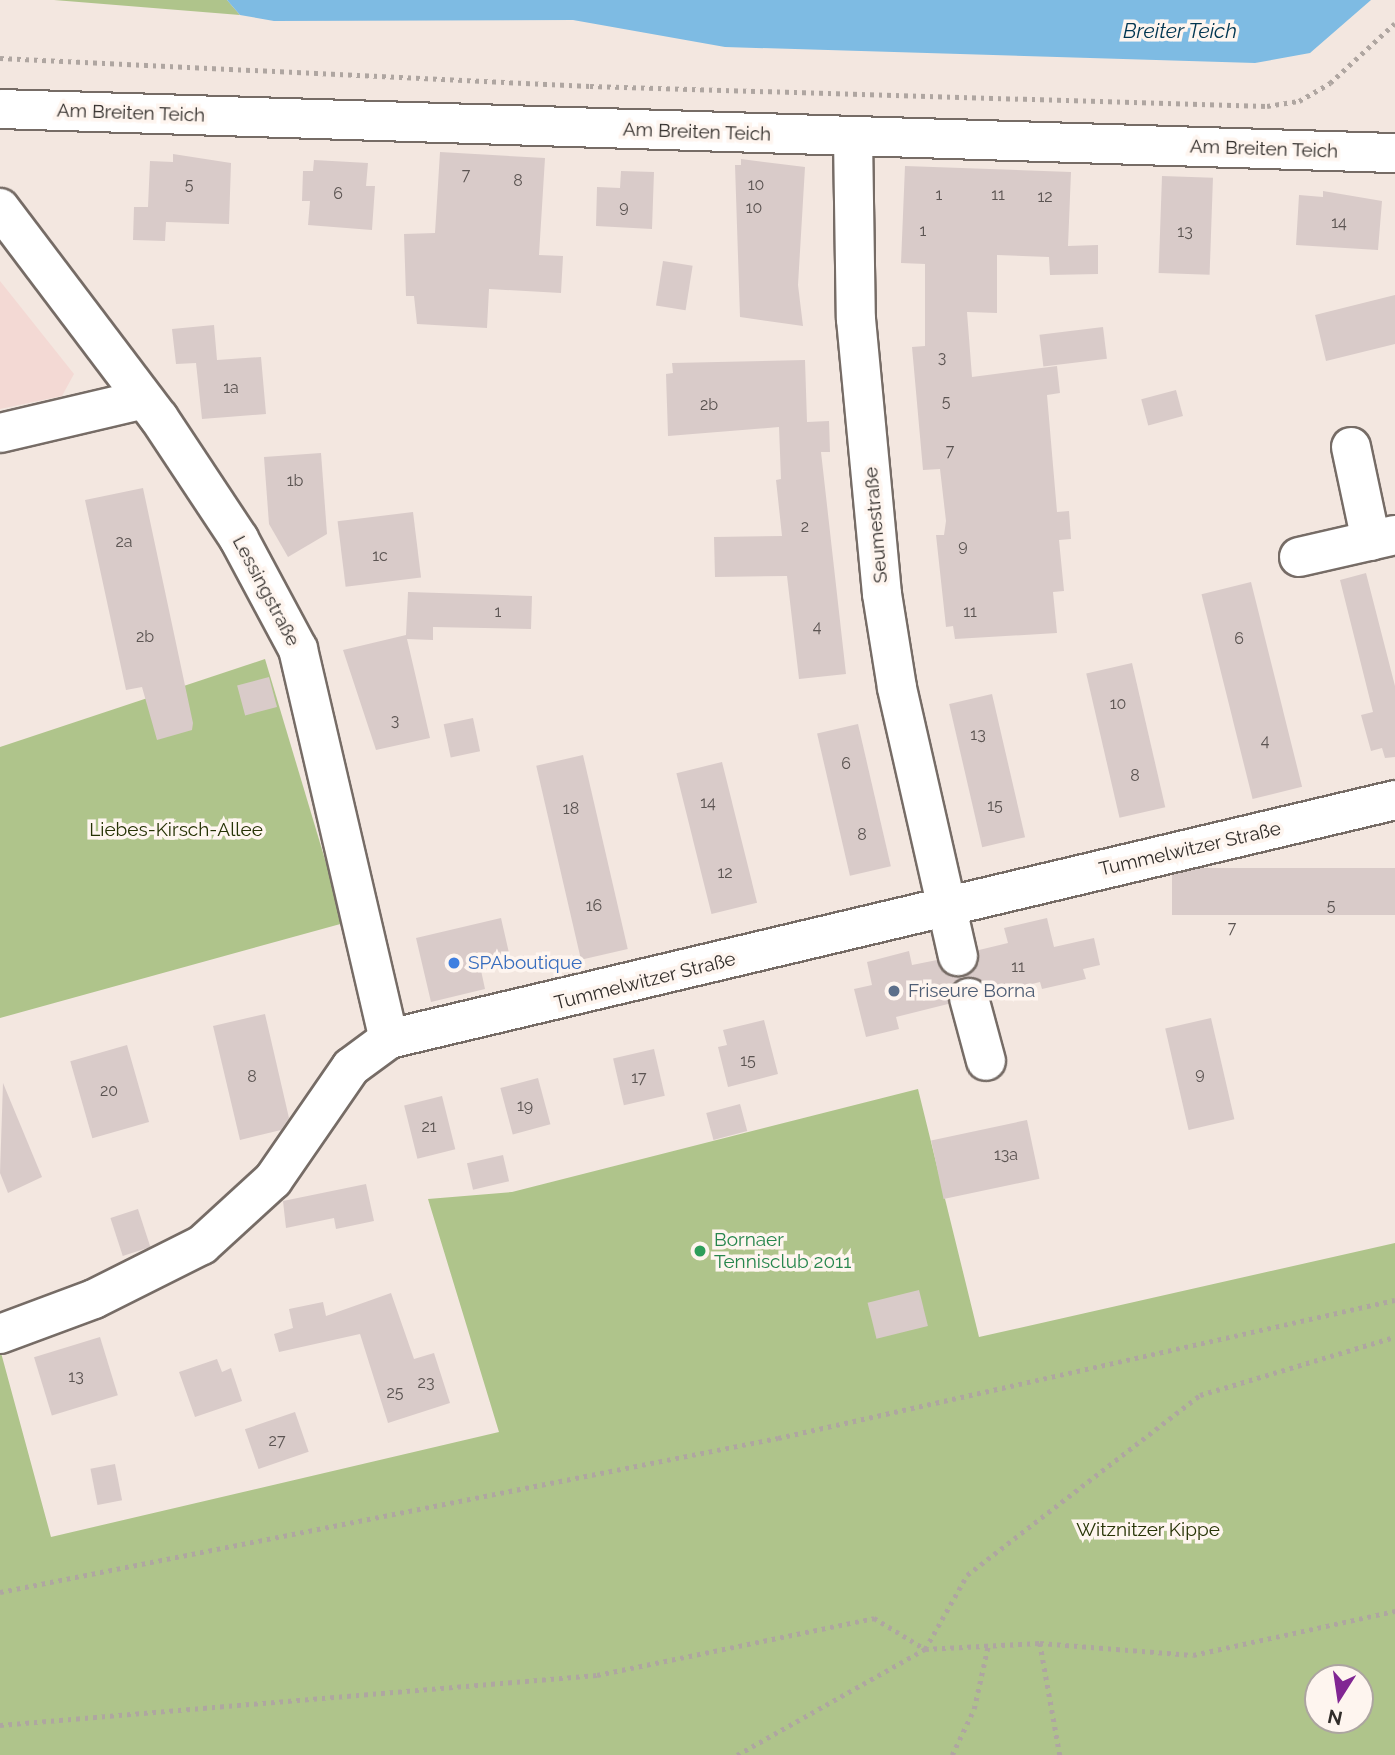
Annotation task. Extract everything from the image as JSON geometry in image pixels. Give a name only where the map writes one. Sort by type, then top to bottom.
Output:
[{"type":"street","name":"Am Breiten Teich","points":[[0,109],[1395,153]]},
{"type":"street","name":"Seumestraße","points":[[853,138],[856,320],[882,594],[945,907]]},
{"type":"street","name":"Lessingstraße","points":[[0,208],[239,539],[298,649],[389,1039]]},
{"type":"street","points":[[0,433],[141,400]]},
{"type":"street","points":[[1299,557],[1383,538],[1351,447]]},
{"type":"street","name":"Tummelwitzer Straße","points":[[0,1334],[94,1299],[202,1245],[273,1180],[351,1067],[389,1039],[1395,800]]},
{"type":"street","points":[[945,907],[958,956]]},
{"type":"street","points":[[969,998],[986,1060]]},
{"type":"path","points":[[0,58],[590,86],[1268,106],[1299,101],[1330,83],[1395,23]]},
{"type":"path","points":[[0,1592],[778,1438],[1395,1300]]},
{"type":"path","points":[[925,1649],[967,1575],[1200,1395],[1395,1338]]},
{"type":"path","points":[[737,1755],[925,1649],[1040,1643],[1193,1655],[1395,1611]]},
{"type":"path","points":[[0,1725],[597,1675],[874,1618],[925,1649]]},
{"type":"path","points":[[1040,1643],[1060,1755]]},
{"type":"path","points":[[952,1755],[974,1709],[988,1646]]},
{"type":"shaded area","points":[[0,281],[74,374],[62,396],[0,409]]},
{"type":"green space","points":[[54,0],[227,0],[240,15]]},
{"type":"green space","name":"Liebes-Kirsch-Allee","points":[[265,659],[344,923],[0,1018],[0,747]]},
{"type":"green space","name":"Witznitzer Kippe","points":[[918,1089],[979,1337],[1395,1243],[1395,1755],[0,1755],[0,1349],[51,1537],[499,1432],[428,1199],[512,1192]]},
{"type":"water","name":"Breiter Teich","points":[[227,0],[1371,0],[1310,53],[1255,63],[725,47],[573,20],[274,21],[240,15]]},
{"type":"building","points":[[440,152],[545,158],[539,255],[563,256],[561,293],[489,289],[487,328],[417,324],[414,296],[406,296],[404,234],[435,233]]},
{"type":"building","points":[[173,154],[231,163],[229,224],[166,222],[165,241],[133,240],[134,207],[148,207],[150,161],[173,162]]},
{"type":"building","points":[[741,159],[805,167],[798,285],[803,326],[740,317],[735,165],[741,165]]},
{"type":"building","points":[[314,160],[368,163],[366,186],[375,186],[372,230],[308,225],[310,201],[302,201],[303,171],[313,171]]},
{"type":"building","points":[[905,166],[1071,172],[1068,246],[1098,245],[1098,274],[1050,275],[1049,257],[997,255],[997,313],[967,312],[972,377],[1057,366],[1060,393],[1047,395],[1057,512],[1069,511],[1071,539],[1059,540],[1064,591],[1053,592],[1057,633],[955,639],[953,626],[946,627],[936,535],[944,535],[946,521],[940,469],[923,470],[912,347],[925,346],[925,264],[901,263]]},
{"type":"building","points":[[621,171],[654,172],[652,229],[596,226],[597,187],[620,188]]},
{"type":"building","points":[[1162,176],[1213,178],[1210,275],[1159,273]]},
{"type":"building","points":[[1323,191],[1382,201],[1378,250],[1296,245],[1299,195],[1323,197]]},
{"type":"building","points":[[663,261],[693,266],[686,310],[656,305]]},
{"type":"building","points":[[1395,295],[1395,344],[1326,361],[1315,315]]},
{"type":"building","points":[[214,325],[217,360],[261,357],[266,414],[202,419],[196,363],[176,364],[172,329]]},
{"type":"building","points":[[1103,327],[1107,359],[1043,367],[1039,335]]},
{"type":"building","points":[[805,360],[807,422],[829,421],[830,452],[821,452],[846,674],[799,679],[787,576],[715,577],[714,537],[782,536],[776,480],[781,479],[779,427],[668,436],[666,374],[673,373],[672,363]]},
{"type":"building","points":[[1176,390],[1183,416],[1148,425],[1141,399]]},
{"type":"building","points":[[321,453],[327,534],[288,557],[269,524],[264,457]]},
{"type":"building","points":[[143,488],[193,723],[192,730],[157,740],[142,687],[126,690],[85,500]]},
{"type":"building","points":[[413,512],[421,578],[346,587],[338,521]]},
{"type":"building","points":[[1366,573],[1395,686],[1395,757],[1385,758],[1382,748],[1371,751],[1361,715],[1373,712],[1340,580]]},
{"type":"building","points":[[1251,582],[1302,787],[1253,799],[1202,594]]},
{"type":"building","points":[[408,592],[532,596],[531,629],[433,627],[433,640],[407,639],[430,738],[376,750],[343,650],[406,635]]},
{"type":"building","points":[[1132,663],[1165,807],[1119,818],[1086,674]]},
{"type":"building","points":[[269,677],[277,707],[245,715],[237,686]]},
{"type":"building","points":[[992,694],[1025,837],[982,847],[949,704]]},
{"type":"building","points":[[473,718],[480,751],[451,757],[444,724]]},
{"type":"building","points":[[858,724],[891,866],[850,876],[817,733]]},
{"type":"building","points":[[583,755],[628,949],[581,960],[536,766]]},
{"type":"building","points":[[722,762],[757,903],[711,914],[676,773]]},
{"type":"building","points":[[1172,868],[1395,868],[1395,915],[1172,915]]},
{"type":"building","points":[[501,918],[509,953],[479,961],[485,989],[431,1002],[416,938]]},
{"type":"building","points":[[1047,918],[1054,947],[1094,938],[1100,965],[1083,969],[1086,979],[1042,989],[1040,982],[991,994],[984,982],[964,977],[979,963],[979,950],[1008,943],[1004,928]]},
{"type":"building","points":[[909,951],[912,965],[937,960],[942,971],[962,977],[948,992],[948,1004],[896,1017],[899,1029],[866,1037],[854,989],[872,985],[867,962]]},
{"type":"building","points":[[265,1014],[289,1118],[281,1130],[240,1140],[213,1026]]},
{"type":"building","points":[[1211,1018],[1234,1119],[1189,1130],[1165,1029]]},
{"type":"building","points":[[764,1020],[778,1074],[728,1087],[718,1047],[727,1045],[723,1030]]},
{"type":"building","points":[[127,1045],[149,1122],[92,1138],[70,1061]]},
{"type":"building","points":[[654,1049],[665,1096],[624,1105],[613,1058]]},
{"type":"building","points":[[538,1078],[550,1124],[513,1134],[500,1088]]},
{"type":"building","points":[[3,1083],[42,1177],[8,1193],[0,1173]]},
{"type":"building","points":[[442,1096],[455,1149],[417,1159],[404,1105]]},
{"type":"building","points":[[740,1104],[747,1131],[713,1140],[706,1113]]},
{"type":"building","points":[[1027,1120],[1039,1179],[944,1199],[931,1140]]},
{"type":"building","points":[[503,1155],[509,1181],[473,1190],[467,1163]]},
{"type":"building","points":[[366,1184],[374,1221],[336,1229],[334,1218],[286,1228],[283,1201]]},
{"type":"building","points":[[138,1209],[150,1247],[123,1256],[110,1218]]},
{"type":"building","points":[[919,1290],[928,1326],[877,1339],[868,1303]]},
{"type":"building","points":[[391,1293],[414,1359],[434,1353],[450,1403],[388,1423],[360,1334],[279,1352],[274,1334],[293,1328],[289,1309],[323,1302],[326,1316]]},
{"type":"building","points":[[100,1337],[118,1395],[52,1416],[34,1357]]},
{"type":"building","points":[[217,1359],[222,1372],[231,1368],[242,1401],[195,1417],[179,1372]]},
{"type":"building","points":[[295,1412],[309,1452],[259,1469],[245,1429]]},
{"type":"building","points":[[115,1464],[122,1500],[98,1505],[90,1469]]},
{"type":"place","name":"SPAboutique","points":[[454,963]]},
{"type":"place","name":"Friseure Borna","points":[[894,991]]},
{"type":"place","name":"Bornaer Tennisclub 2011","points":[[700,1251]]}]
